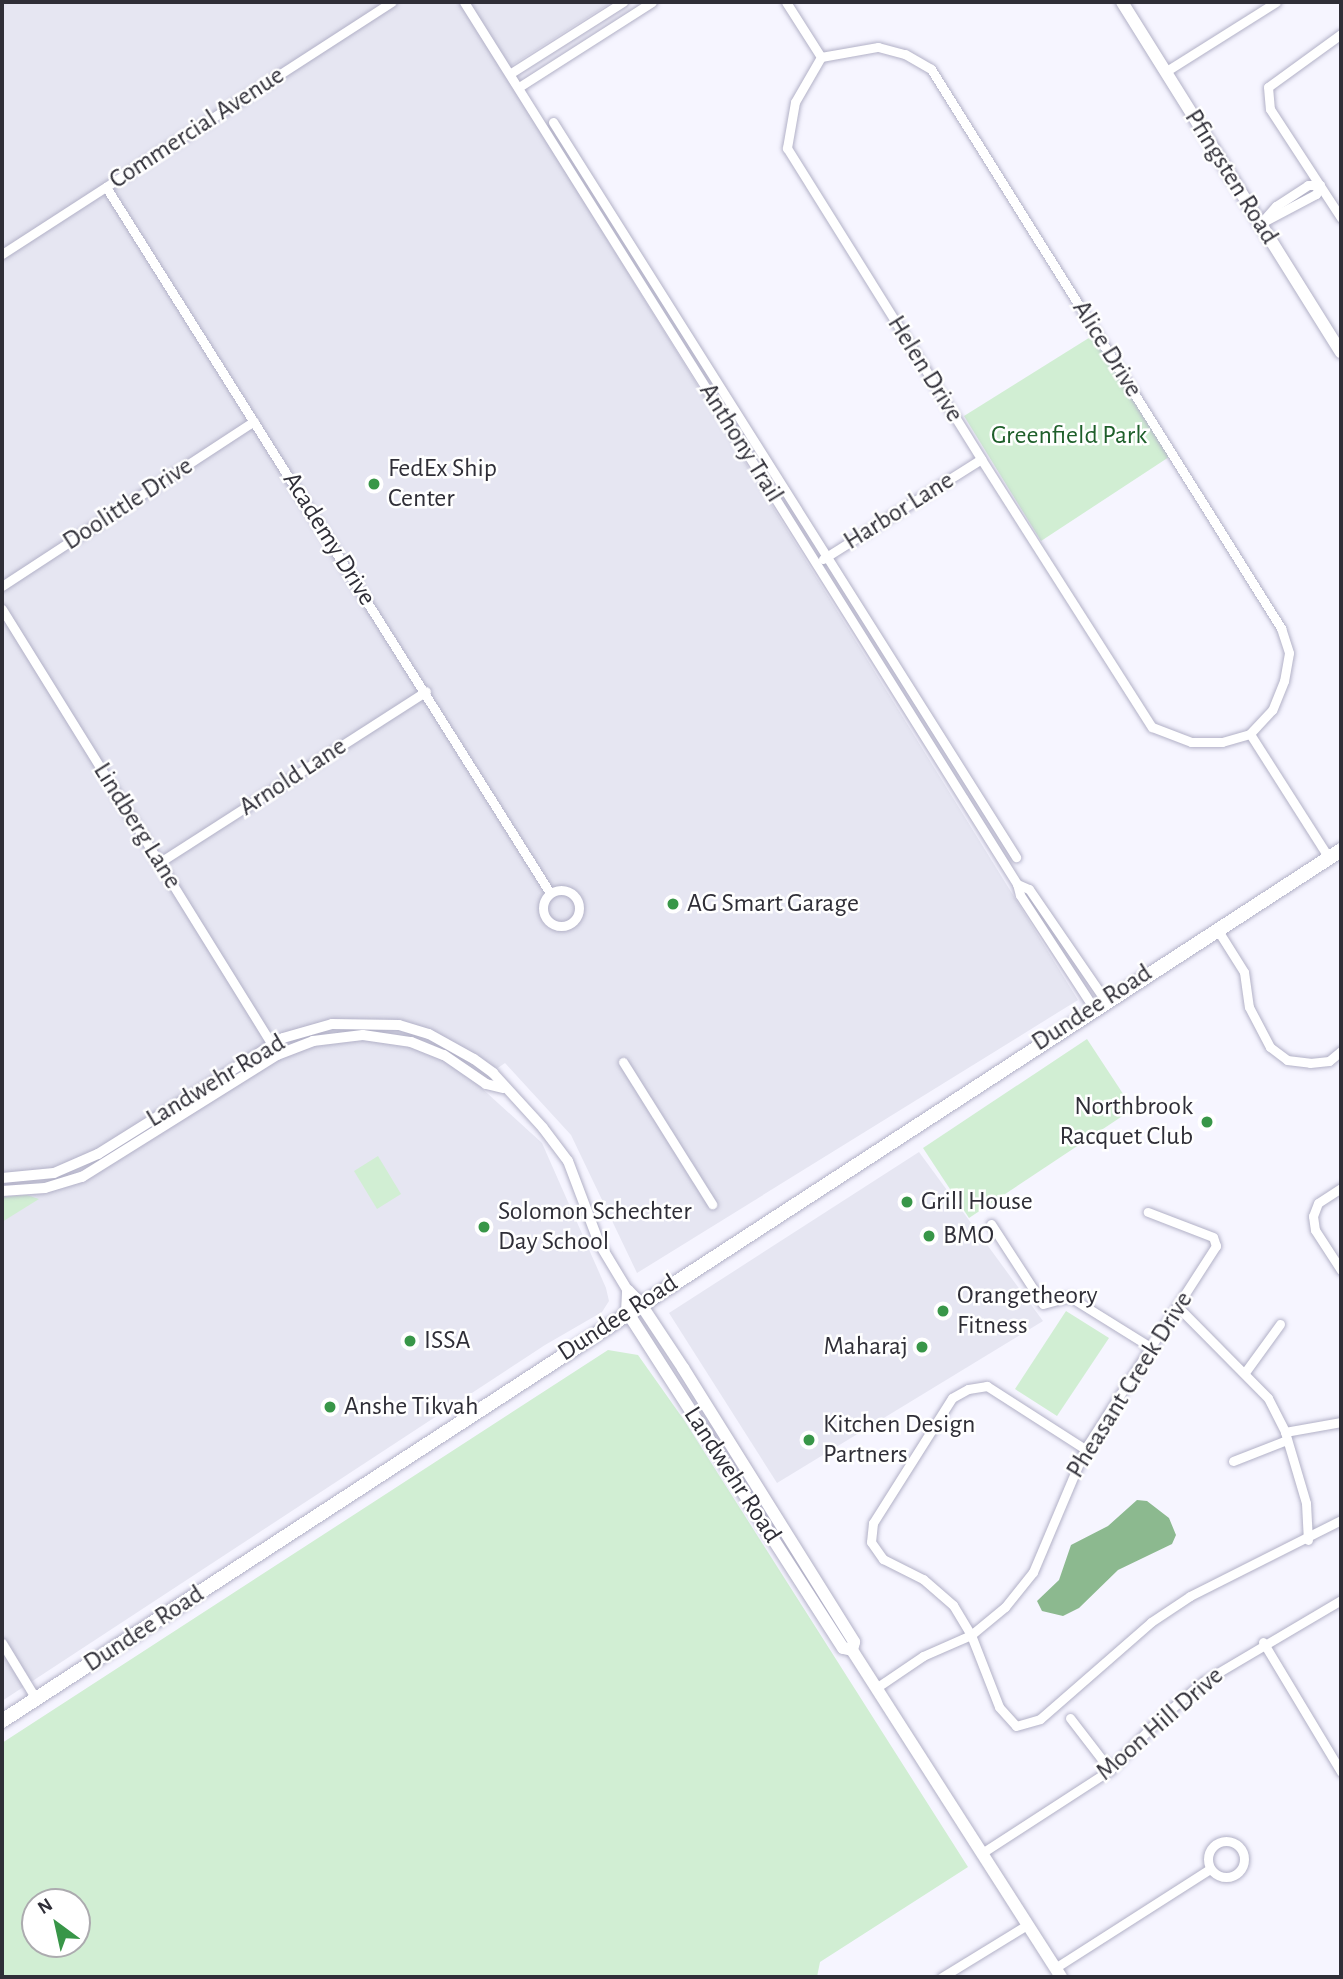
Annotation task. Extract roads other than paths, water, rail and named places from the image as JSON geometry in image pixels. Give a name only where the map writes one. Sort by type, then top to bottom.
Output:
[{"type":"main road","name":"Pfingsten Road","points":[[1122,2],[1341,352]]},
{"type":"main road","name":"Dundee Road","points":[[2,1721],[1099,1003],[1335,854]]},
{"type":"main road","name":"Landwehr Road","points":[[628,1292],[640,1303],[854,1642],[852,1650]]},
{"type":"main road","points":[[627,1312],[628,1292]]},
{"type":"main road","name":"Landwehr Road","points":[[627,1312],[844,1648],[852,1650],[1058,1973]]},
{"type":"street","name":"Commercial Avenue","points":[[2,254],[392,2]]},
{"type":"street","name":"Anthony Trail","points":[[464,2],[1017,884],[1020,895],[1099,1003]]},
{"type":"street","points":[[511,74],[623,2]]},
{"type":"street","points":[[519,87],[652,2]]},
{"type":"street","points":[[786,2],[821,57]]},
{"type":"street","points":[[1165,72],[1276,2]]},
{"type":"street","points":[[1341,34],[1268,87],[1270,109],[1341,218]]},
{"type":"street","name":"Alice Drive","points":[[821,57],[878,47],[905,54],[931,69],[939,80],[1281,628],[1289,653],[1284,681],[1272,710],[1251,734]]},
{"type":"street","name":"Helen Drive","points":[[821,57],[795,102],[787,148],[981,459],[1152,727],[1191,742],[1222,743],[1251,734]]},
{"type":"street","name":"Anthony Trail","points":[[553,122],[1016,857]]},
{"type":"street","points":[[1261,223],[1316,194],[1320,185]]},
{"type":"street","name":"Academy Drive","points":[[106,187],[426,691],[550,893]]},
{"type":"street","name":"Doolittle Drive","points":[[2,586],[254,421]]},
{"type":"street","name":"Harbor Lane","points":[[816,563],[981,459]]},
{"type":"street","name":"Lindberg Lane","points":[[2,609],[271,1043]]},
{"type":"street","name":"Arnold Lane","points":[[160,862],[426,691]]},
{"type":"street","points":[[1251,734],[1335,854]]},
{"type":"street","points":[[958,793],[971,786]]},
{"type":"street","name":"Academy Drive","points":[[564,890],[577,899],[580,910],[570,924],[552,924],[544,915],[543,903],[550,893],[564,890]]},
{"type":"street","points":[[1217,929],[1244,972],[1249,1007],[1270,1047],[1287,1060],[1310,1063],[1329,1061],[1341,1051]]},
{"type":"street","name":"Landwehr Road","points":[[2,1178],[54,1173],[88,1159],[271,1043],[332,1024],[400,1025],[463,1052],[494,1073],[503,1088],[568,1161],[599,1243],[628,1292]]},
{"type":"street","name":"Landwehr Road","points":[[2,1191],[45,1188],[82,1177],[270,1059],[313,1041],[363,1035],[411,1042],[444,1055],[486,1084],[503,1088]]},
{"type":"street","points":[[623,1062],[712,1204]]},
{"type":"street","points":[[1341,1188],[1318,1203],[1315,1230],[1341,1270]]},
{"type":"street","name":"Pheasant Creek Drive","points":[[876,1688],[923,1657],[971,1634],[1005,1607],[1033,1572],[1085,1449],[1216,1246],[1213,1237],[1148,1212]]},
{"type":"street","points":[[991,1224],[1043,1304],[1070,1297],[1152,1348]]},
{"type":"street","points":[[1178,1307],[1245,1371],[1268,1398],[1286,1436],[1307,1503],[1308,1540]]},
{"type":"street","points":[[1245,1371],[1280,1324]]},
{"type":"street","points":[[1085,1449],[987,1386],[968,1389],[952,1398],[873,1523],[871,1542],[883,1559],[923,1578],[953,1605],[971,1634],[999,1707],[1016,1726],[1040,1719],[1152,1622],[1190,1596],[1308,1540],[1341,1520]]},
{"type":"street","points":[[1233,1461],[1286,1436],[1341,1422]]},
{"type":"street","name":"Moon Hill Drive","points":[[982,1853],[1110,1770],[1194,1689],[1263,1642],[1341,1600]]},
{"type":"street","points":[[1263,1642],[1341,1772]]},
{"type":"street","points":[[2,1643],[36,1699]]},
{"type":"street","points":[[1070,1718],[1110,1770]]},
{"type":"street","points":[[1228,1841],[1242,1850],[1244,1863],[1232,1877],[1220,1877],[1210,1869],[1208,1858],[1217,1843],[1228,1841]]},
{"type":"street","points":[[1058,1973],[1210,1869]]},
{"type":"street","points":[[942,1977],[1027,1925]]},
{"type":"place","name":"FedEx Ship Center","points":[[374,484]]},
{"type":"place","name":"AG Smart Garage","points":[[673,904]]},
{"type":"place","name":"Northbrook Racquet Club","points":[[1207,1122]]},
{"type":"place","name":"Grill House","points":[[907,1202]]},
{"type":"place","name":"Solomon Schechter Day School","points":[[484,1227]]},
{"type":"place","name":"BMO","points":[[929,1236]]},
{"type":"place","name":"Orangetheory Fitness","points":[[943,1311]]},
{"type":"place","name":"ISSA","points":[[410,1341]]},
{"type":"place","name":"Maharaj","points":[[922,1347]]},
{"type":"place","name":"Anshe Tikvah","points":[[330,1407]]},
{"type":"place","name":"Kitchen Design Partners","points":[[809,1440]]},
{"type":"park label","name":"Greenfield Park","points":[[1069,436]]}]
